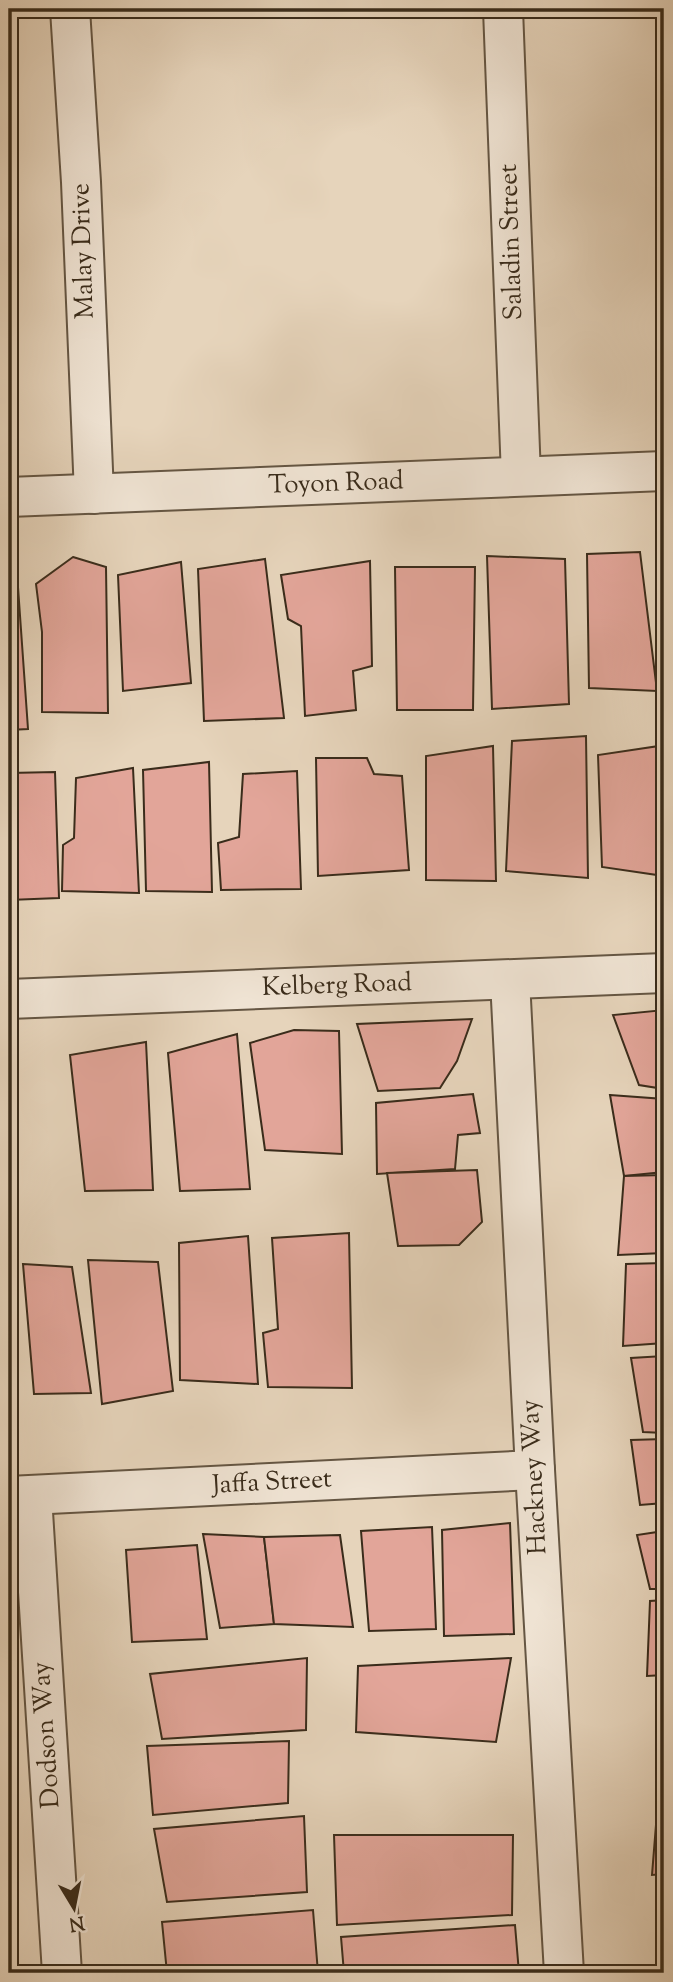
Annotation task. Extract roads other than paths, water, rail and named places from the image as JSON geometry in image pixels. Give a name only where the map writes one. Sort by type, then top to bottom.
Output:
[{"type":"street","name":"Malay Drive","points":[[70,9],[81,182],[94,494]]},
{"type":"street","name":"Saladin Street","points":[[503,9],[521,476]]},
{"type":"street","name":"Toyon Road","points":[[9,497],[664,471]]},
{"type":"street","name":"Kelberg Road","points":[[9,999],[664,973]]},
{"type":"street","name":"Hackney Way","points":[[510,980],[564,1973]]},
{"type":"street","name":"Jaffa Street","points":[[20,1496],[535,1470]]},
{"type":"street","name":"Dodson Way","points":[[20,1496],[62,1973]]}]
